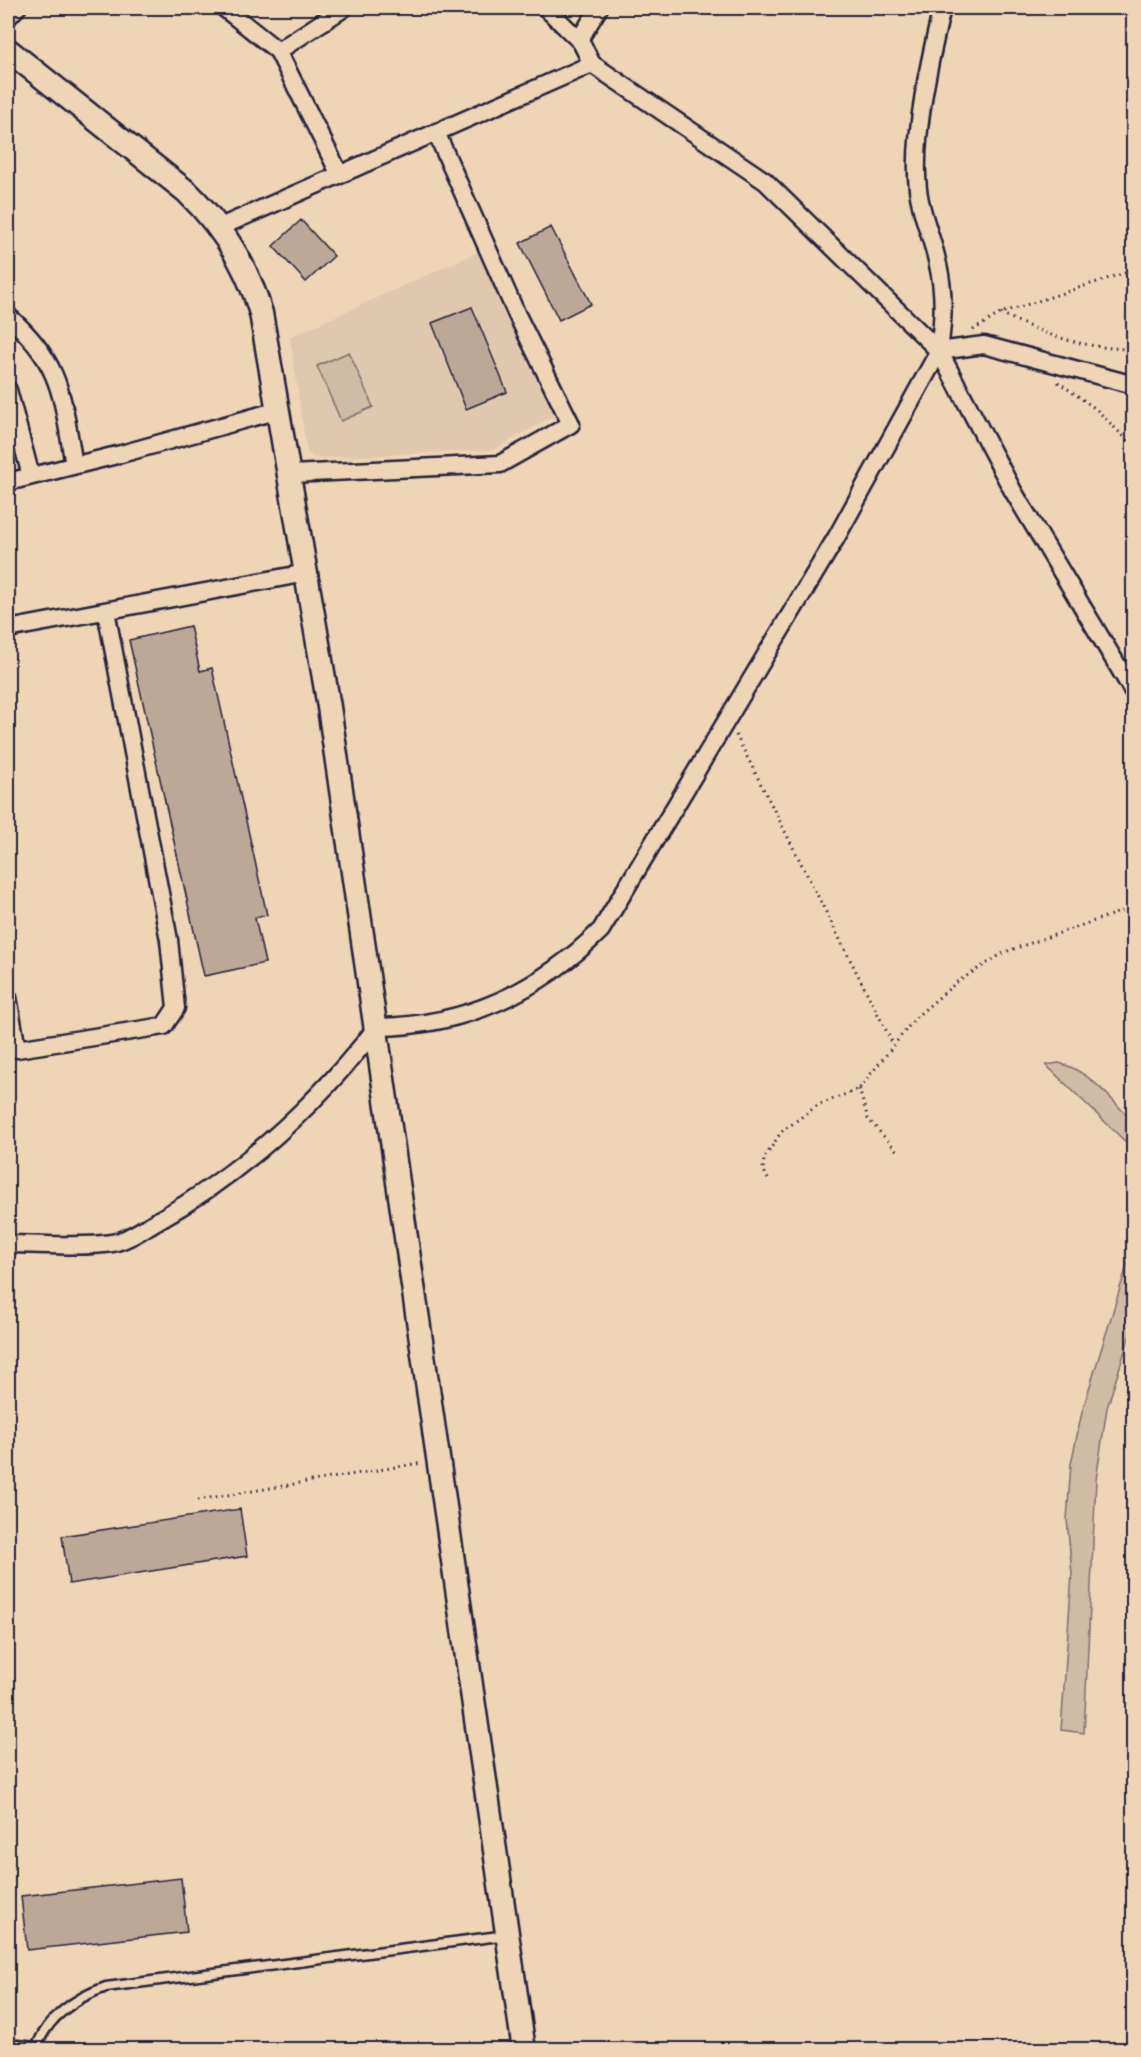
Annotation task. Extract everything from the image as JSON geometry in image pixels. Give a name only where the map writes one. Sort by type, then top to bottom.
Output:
[{"type":"street","points":[[224,8],[278,51],[340,175]]},
{"type":"street","points":[[278,51],[344,8]]},
{"type":"street","points":[[546,8],[579,40],[592,64],[765,181],[939,351],[1024,511],[1134,693]]},
{"type":"street","points":[[579,40],[598,8]]},
{"type":"street","points":[[8,1245],[114,1243],[171,1213],[225,1177],[281,1132],[332,1082],[377,1026],[423,1024],[490,1007],[531,987],[585,946],[601,930],[837,538],[939,351],[943,319],[941,284],[921,209],[917,169],[926,88],[942,8]]},
{"type":"street","points":[[8,50],[187,192],[220,227],[245,268],[254,290],[266,336],[306,573],[377,1026],[524,2049]]},
{"type":"street","points":[[220,227],[592,64]]},
{"type":"street","points":[[290,474],[500,464],[572,424],[517,315],[436,132]]},
{"type":"street","points":[[8,316],[32,337],[51,367],[63,402],[74,465]]},
{"type":"street","points":[[939,351],[984,345],[1134,385]]},
{"type":"street","points":[[8,390],[31,476]]},
{"type":"street","points":[[8,482],[279,410]]},
{"type":"street","points":[[8,629],[306,573]]},
{"type":"street","points":[[8,996],[12,1050],[164,1026],[176,1008],[169,940],[106,611]]},
{"type":"lane","points":[[8,23],[22,8]]},
{"type":"lane","points":[[8,1245],[8,1266]]},
{"type":"lane","points":[[8,2044],[36,2048],[53,2020],[64,2010],[84,1996],[106,1986],[507,1935]]},
{"type":"path","points":[[1134,270],[1001,313],[1060,339],[1102,347],[1134,349]]},
{"type":"path","points":[[1033,358],[1049,376],[1096,409],[1134,447]]},
{"type":"path","points":[[728,719],[893,1044]]},
{"type":"path","points":[[768,1179],[763,1169],[764,1159],[781,1132],[818,1105],[859,1089],[893,1044],[935,1000],[957,982],[1005,952],[1134,907]]},
{"type":"path","points":[[859,1089],[860,1100],[868,1119],[899,1154]]},
{"type":"path","points":[[198,1500],[439,1460]]},
{"type":"shaded area","points":[[480,251],[557,414],[494,450],[315,458],[307,452],[290,337]]},
{"type":"shaded area","points":[[349,352],[373,407],[341,421],[317,366]]},
{"type":"shaded area","points":[[1059,1063],[1090,1079],[1133,1122],[1133,1149],[1046,1065]]},
{"type":"shaded area","points":[[1133,1246],[1133,1325],[1107,1408],[1096,1480],[1084,1733],[1061,1730],[1072,1574],[1067,1519],[1071,1464],[1082,1412]]},
{"type":"building","points":[[301,220],[334,256],[306,282],[273,246]]},
{"type":"building","points":[[551,227],[591,304],[559,320],[520,243]]},
{"type":"building","points":[[472,307],[507,392],[466,409],[432,323]]},
{"type":"building","points":[[190,626],[200,671],[212,668],[267,915],[255,918],[265,963],[204,976],[129,640]]},
{"type":"building","points":[[240,1509],[247,1556],[69,1584],[62,1536]]},
{"type":"building","points":[[181,1878],[187,1932],[27,1950],[21,1896]]}]
